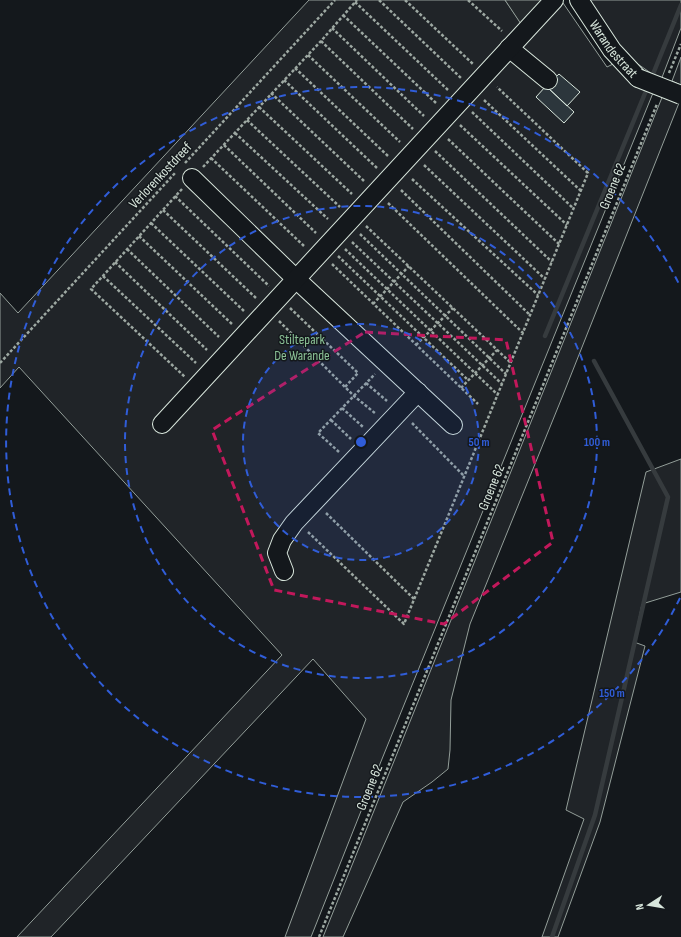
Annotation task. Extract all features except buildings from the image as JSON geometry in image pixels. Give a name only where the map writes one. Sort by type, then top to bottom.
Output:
[{"type":"street","points":[[162,424],[316,257],[341,235],[370,198],[554,0]]},
{"type":"street","name":"Warandestraat","points":[[578,0],[612,50],[638,78],[681,95]]},
{"type":"street","points":[[512,45],[548,80]]},
{"type":"street","points":[[185,170],[296,279],[454,426]]},
{"type":"street","points":[[284,571],[277,553],[282,540],[296,521],[418,392]]},
{"type":"path","name":"Verlorenkostdreef","points":[[0,363],[185,170],[335,0]]},
{"type":"path","points":[[296,521],[404,624],[588,173],[405,0]]},
{"type":"path","points":[[468,0],[512,45]]},
{"type":"path","points":[[669,73],[681,44]]},
{"type":"path","points":[[308,55],[545,279]]},
{"type":"path","points":[[295,68],[530,315]]},
{"type":"path","points":[[284,80],[538,295]]},
{"type":"path","points":[[271,94],[370,198]]},
{"type":"path","name":"Groene 62","points":[[319,937],[657,103]]},
{"type":"path","points":[[259,107],[370,198],[523,333]]},
{"type":"path","points":[[247,120],[387,289],[498,395]]},
{"type":"path","points":[[235,133],[341,235],[394,282],[502,384]]},
{"type":"path","points":[[224,145],[341,235]]},
{"type":"path","points":[[211,158],[316,257]]},
{"type":"path","points":[[175,196],[271,306],[354,396],[394,418],[464,476]]},
{"type":"path","points":[[162,210],[271,306]]},
{"type":"path","points":[[151,223],[271,306],[358,373],[346,387]]},
{"type":"path","points":[[506,374],[358,232],[365,225],[511,363]]},
{"type":"path","points":[[139,236],[238,342]]},
{"type":"path","points":[[127,249],[238,342]]},
{"type":"path","points":[[468,380],[336,254],[329,262],[478,404]]},
{"type":"path","points":[[115,262],[220,362]]},
{"type":"path","points":[[373,304],[409,266]]},
{"type":"path","points":[[103,276],[208,375]]},
{"type":"path","points":[[416,346],[453,308]]},
{"type":"path","points":[[461,388],[497,350]]},
{"type":"path","points":[[363,450],[318,433],[386,362]]},
{"type":"path","points":[[366,383],[394,418]]},
{"type":"path","points":[[342,408],[363,450]]},
{"type":"path","points":[[331,420],[363,450]]},
{"type":"path","points":[[314,501],[414,599]]},
{"type":"highlighted area","points":[[365,332],[506,340],[553,542],[444,624],[274,590],[212,430]]},
{"type":"green space","name":"Stiltepark De Warande","points":[[309,0],[505,0],[529,35],[561,0],[607,67],[615,63],[653,93],[311,937],[285,937],[366,719],[313,659],[51,937],[17,937],[282,655],[19,367],[0,388],[0,293],[18,313]]},
{"type":"green space","points":[[586,0],[681,0],[681,28],[661,80],[629,58]]},
{"type":"green space","points":[[681,57],[681,85],[672,81]]},
{"type":"green space","points":[[663,95],[679,103],[470,624],[451,700],[448,769],[403,802],[343,937],[323,937]]},
{"type":"green space","points":[[681,459],[681,592],[642,604],[634,642],[645,646],[600,822],[558,937],[542,937],[584,819],[566,810],[646,472]]},
{"type":"shaded area","points":[[505,0],[544,0],[521,24]]},
{"type":"waterway","points":[[651,79],[681,5]]},
{"type":"waterway","points":[[545,336],[648,86]]},
{"type":"waterway","points":[[552,937],[595,815],[668,497],[594,361]]}]
